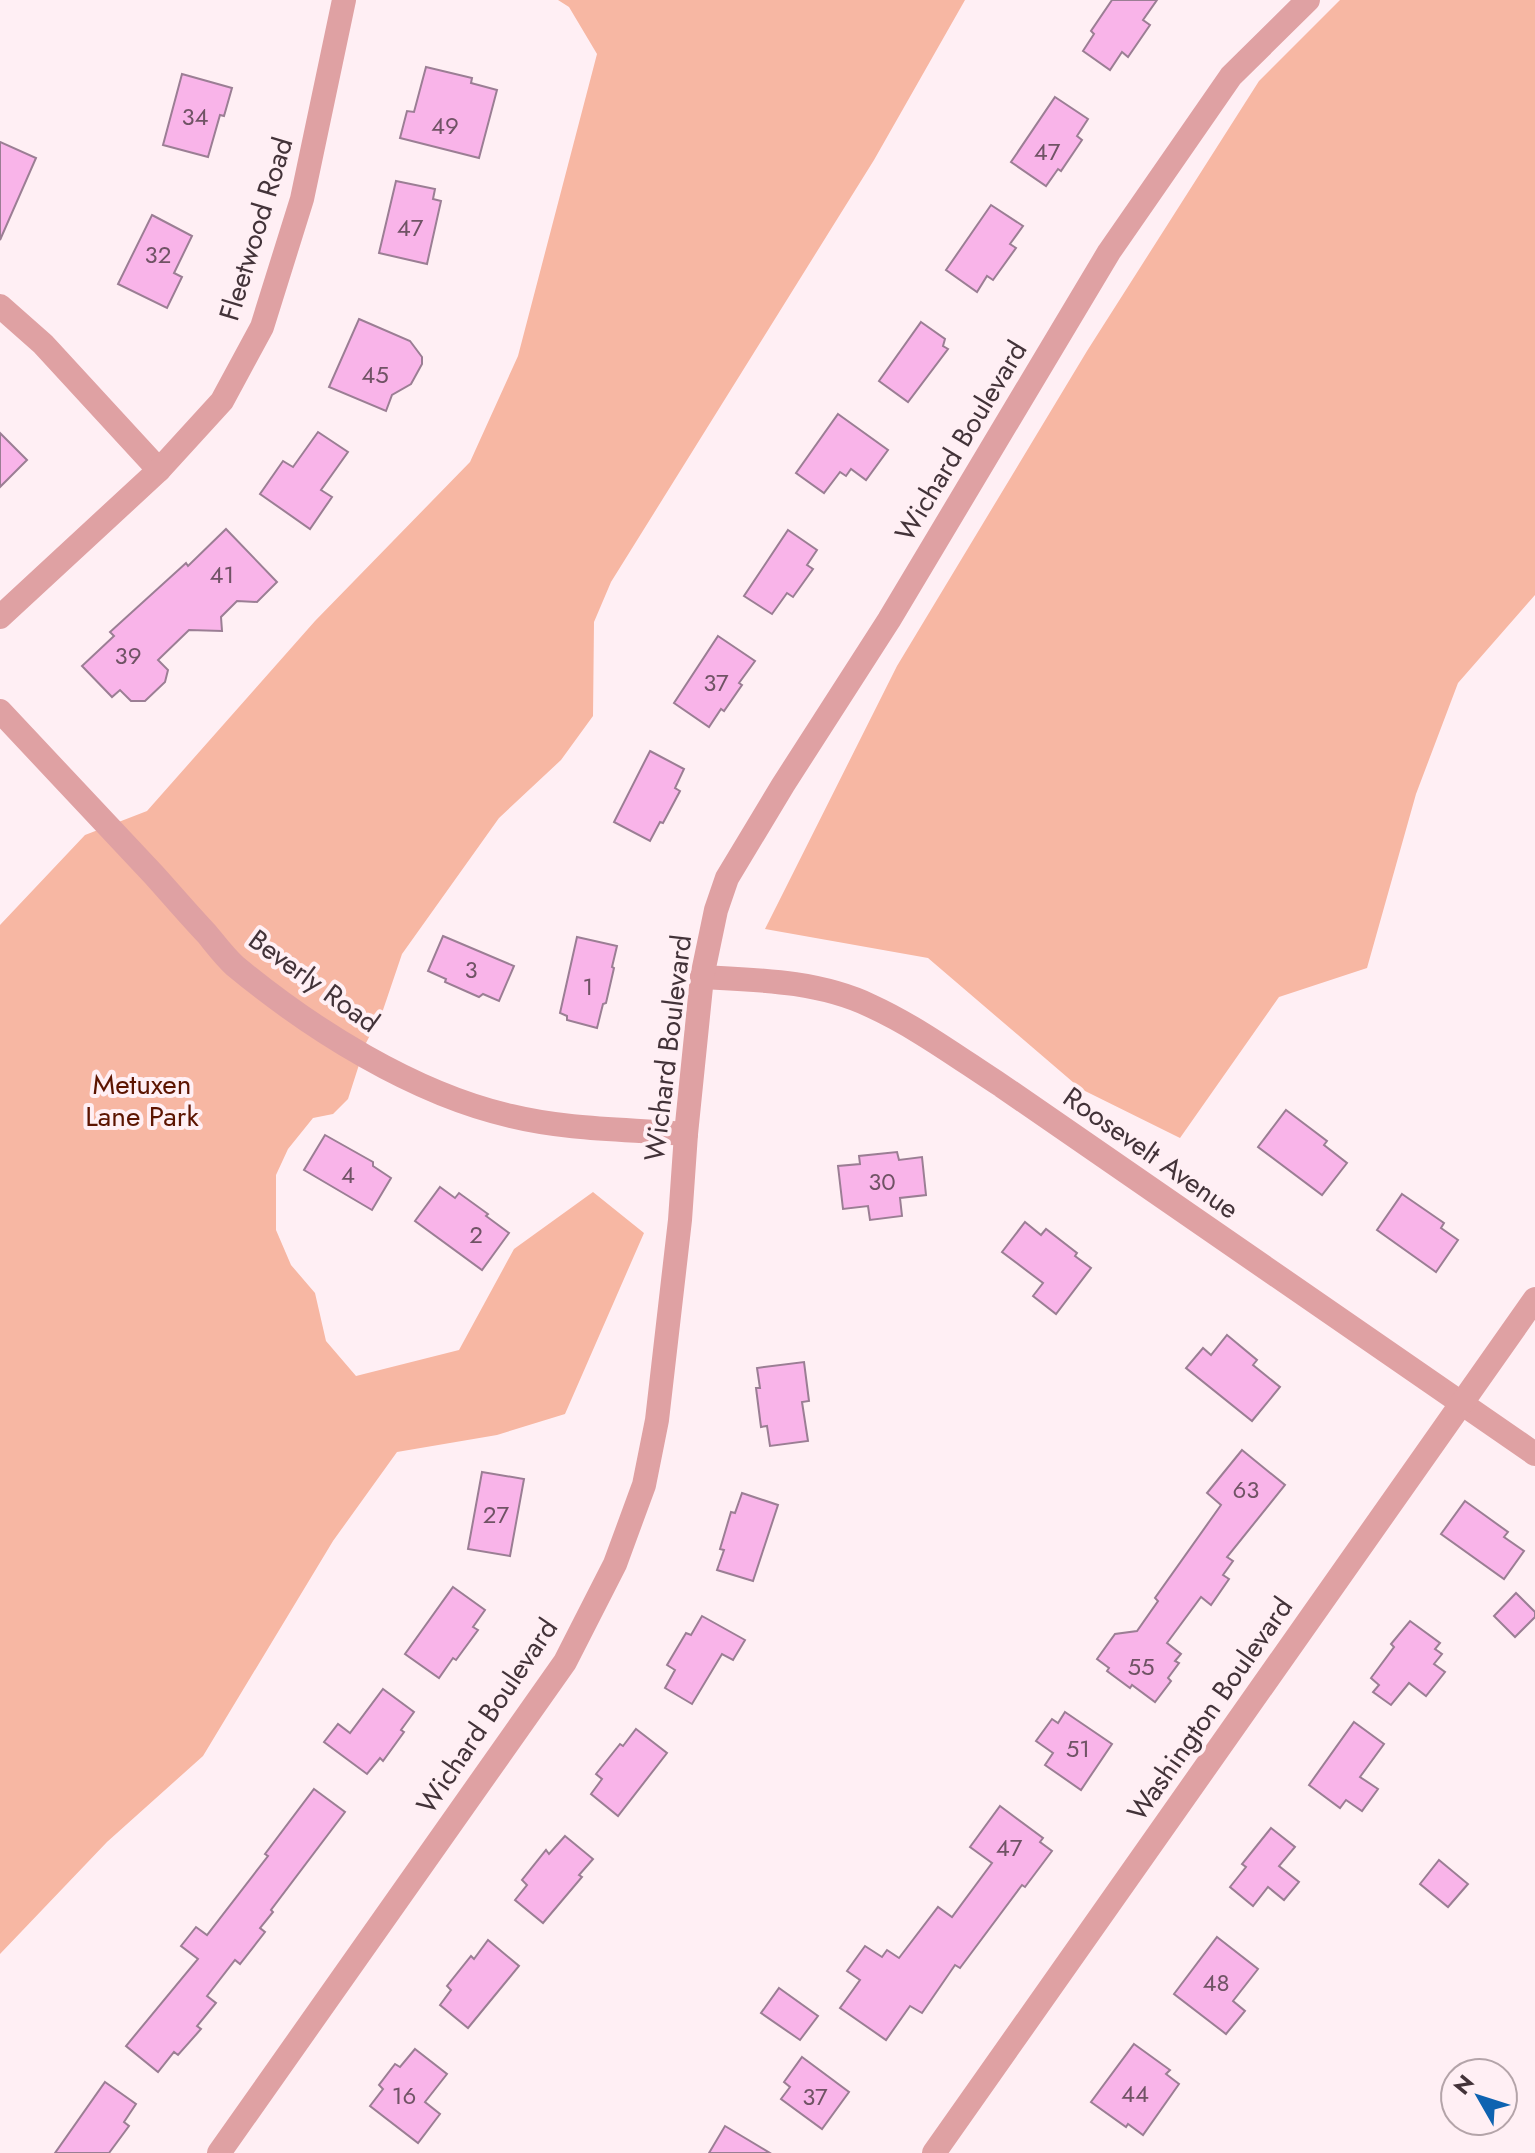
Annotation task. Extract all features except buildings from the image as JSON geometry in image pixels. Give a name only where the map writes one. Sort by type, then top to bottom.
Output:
[{"type":"street","name":"Fleetwood Road","points":[[0,617],[159,470],[222,401],[262,327],[302,199],[344,0]]},
{"type":"street","name":"Wichard Boulevard","points":[[219,2153],[565,1662],[615,1564],[644,1485],[657,1420],[680,1220],[702,977],[716,910],[727,878],[889,620],[1109,252],[1231,76],[1308,0]]},
{"type":"street","points":[[0,306],[43,344],[159,470]]},
{"type":"street","name":"Beverly Road","points":[[0,711],[233,964],[358,1052],[457,1101],[508,1116],[555,1125],[686,1134]]},
{"type":"street","name":"Roosevelt Avenue","points":[[702,977],[775,981],[834,993],[871,1006],[924,1036],[1002,1086],[1535,1454]]},
{"type":"street","name":"Washington Boulevard","points":[[934,2153],[1535,1299]]},
{"type":"green space","name":"Metuxen Lane Park","points":[[558,0],[965,0],[874,160],[611,582],[594,622],[593,716],[561,760],[499,818],[402,954],[383,1010],[366,1043],[348,1099],[333,1114],[313,1118],[288,1149],[276,1175],[276,1230],[291,1265],[315,1293],[326,1341],[356,1376],[459,1350],[514,1249],[593,1192],[644,1233],[565,1414],[497,1435],[397,1452],[333,1541],[203,1756],[107,1842],[0,1954],[0,925],[85,835],[147,811],[315,621],[470,462],[518,356],[597,54],[569,7]]},
{"type":"green space","points":[[1340,0],[1535,0],[1535,595],[1458,683],[1416,794],[1367,968],[1279,997],[1180,1138],[1081,1089],[928,958],[765,929],[897,666],[1087,351],[1259,81]]}]
